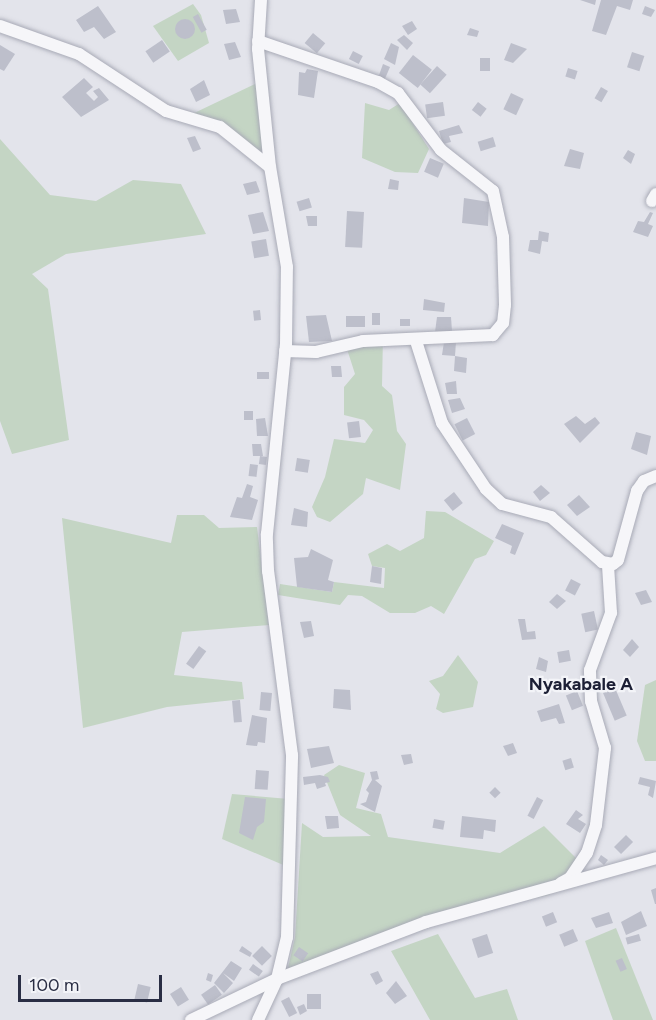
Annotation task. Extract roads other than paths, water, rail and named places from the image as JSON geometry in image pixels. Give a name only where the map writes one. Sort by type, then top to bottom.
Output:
[{"type":"street","points":[[258,1020],[277,979],[287,937],[292,755],[285,683],[271,597],[267,534],[285,351],[287,267],[270,167],[258,41],[261,0]]},
{"type":"street","points":[[0,26],[79,54],[166,111],[220,127],[270,167]]},
{"type":"street","points":[[258,41],[378,82],[398,93],[441,150],[493,191],[503,237],[505,304],[500,329],[484,338],[363,341],[316,352],[285,351]]},
{"type":"street","points":[[416,341],[442,423],[486,489],[502,504],[551,517],[608,565],[611,613],[590,670],[591,701],[605,748],[596,825],[587,853],[570,878],[548,890]]},
{"type":"street","points":[[608,565],[620,556],[625,525],[640,484],[656,476]]},
{"type":"street","points":[[190,1020],[277,979],[426,922],[548,890],[656,858]]},
{"type":"district","name":"Nyakabale A","points":[[581,684]]}]
